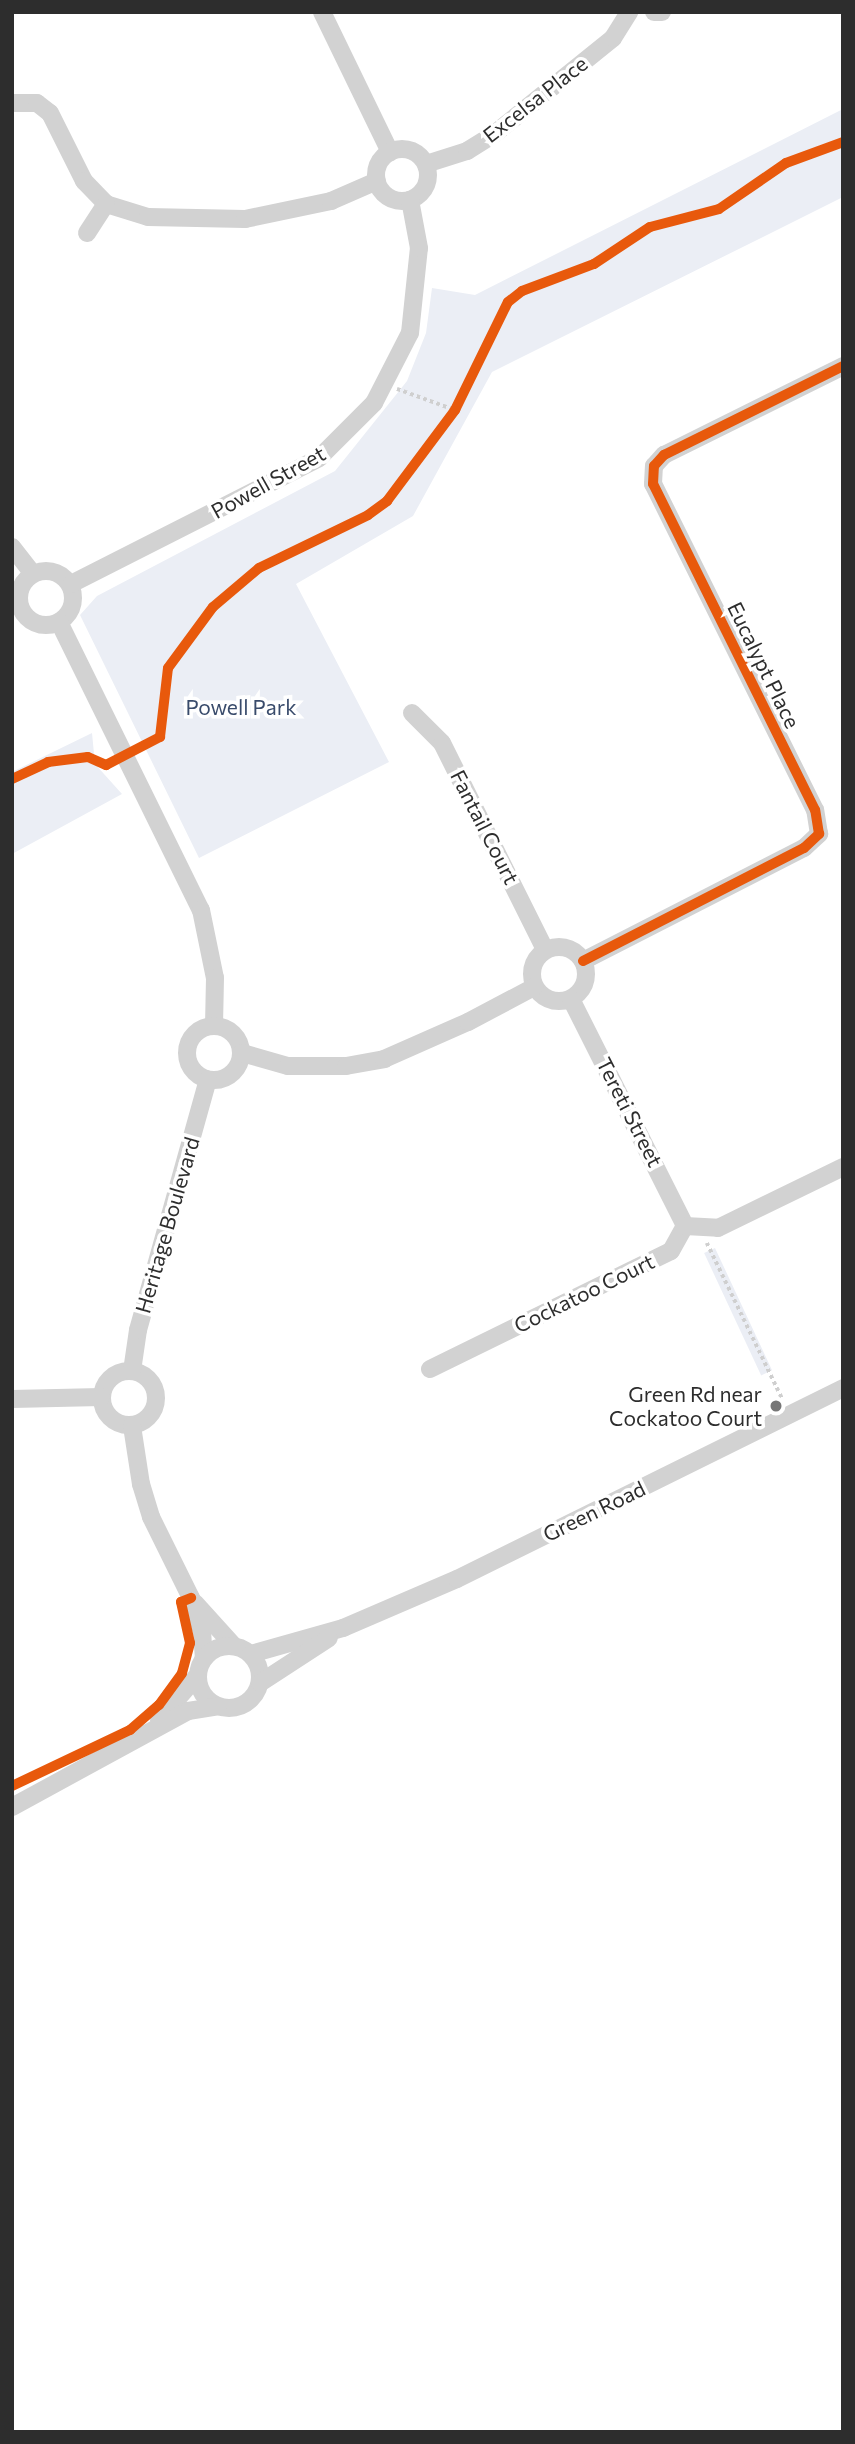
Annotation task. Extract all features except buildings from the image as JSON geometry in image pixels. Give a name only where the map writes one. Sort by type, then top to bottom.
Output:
[{"type":"street","points":[[322,12],[390,152]]},
{"type":"street","name":"Excelsa Place","points":[[426,164],[467,151],[493,135],[613,38],[629,12]]},
{"type":"street","points":[[654,12],[662,12]]},
{"type":"street","points":[[12,103],[37,103],[50,113],[84,181],[106,204],[148,217],[245,219],[331,201],[377,181]]},
{"type":"street","points":[[407,150],[426,164],[427,181],[410,200],[393,200],[377,181],[379,164],[390,152],[407,150]]},
{"type":"street","name":"Powell Street","points":[[71,584],[319,458],[345,436],[386,384],[410,333],[419,286],[419,247],[410,200]]},
{"type":"street","points":[[87,233],[106,204]]},
{"type":"street","name":"Eucalypt Place","points":[[583,961],[804,848],[819,834],[815,810],[653,484],[654,466],[664,455],[843,366]]},
{"type":"street","points":[[12,547],[33,574]]},
{"type":"street","points":[[58,573],[71,584],[71,610],[59,622],[32,621],[20,607],[21,588],[33,574],[58,573]]},
{"type":"street","points":[[59,622],[201,910],[215,978],[214,1025]]},
{"type":"street","name":"Fantail Court","points":[[412,713],[442,743],[545,950]]},
{"type":"street","points":[[570,949],[583,961],[584,986],[571,999],[553,1001],[534,986],[533,964],[545,950],[570,949]]},
{"type":"street","points":[[242,1053],[230,1076],[208,1080],[189,1065],[187,1046],[198,1031],[214,1025],[230,1030],[242,1053],[288,1066],[346,1066],[384,1059],[468,1022],[534,986]]},
{"type":"street","name":"Tereti Street","points":[[571,999],[685,1226]]},
{"type":"street","name":"Heritage Boulevard","points":[[132,1371],[138,1330],[208,1080]]},
{"type":"street","points":[[685,1226],[718,1228],[843,1167]]},
{"type":"street","name":"Cockatoo Court","points":[[430,1369],[671,1251],[685,1226]]},
{"type":"street","points":[[132,1371],[148,1378],[156,1402],[149,1417],[132,1426],[107,1415],[102,1397],[108,1380],[132,1371]]},
{"type":"street","name":"Green Road","points":[[251,1654],[343,1628],[457,1579],[843,1388]]},
{"type":"street","points":[[12,1399],[102,1397]]},
{"type":"street","points":[[132,1426],[141,1484],[151,1517],[191,1598],[204,1658]]},
{"type":"street","points":[[12,1807],[188,1711],[249,1701],[260,1683],[251,1654],[234,1646],[191,1598]]},
{"type":"street","name":"Green Road","points":[[260,1683],[343,1628]]},
{"type":"street","points":[[139,1739],[197,1676],[204,1658],[217,1648],[234,1646]]},
{"type":"street","points":[[197,1676],[203,1695],[218,1706]]},
{"type":"path","points":[[386,384],[455,410]]},
{"type":"path","points":[[706,1227],[709,1254],[790,1414]]},
{"type":"green space","name":"Powell Park","points":[[843,109],[843,197],[492,372],[413,516],[296,584],[389,762],[199,858],[80,615],[97,596],[335,471],[407,381],[426,333],[432,288],[475,295]]},
{"type":"green space","points":[[92,733],[95,764],[122,794],[12,854],[12,772]]},
{"type":"green space","points":[[715,1248],[772,1370],[761,1375],[704,1253]]},
{"type":"cycle path","points":[[12,779],[48,762],[88,757],[106,765],[160,737],[168,668],[213,607],[259,568],[368,515],[387,501],[455,410],[508,302],[522,291],[594,264],[650,227],[719,209],[786,163],[843,142]]},
{"type":"cycle path","points":[[583,961],[804,848],[819,834],[815,810],[653,484],[654,466],[664,455],[843,366]]},
{"type":"cycle path","points":[[12,1786],[130,1730],[159,1705],[182,1673],[190,1643],[181,1602],[191,1598]]},
{"type":"place","name":"Green Rd near Cockatoo Court","points":[[776,1406]]}]
